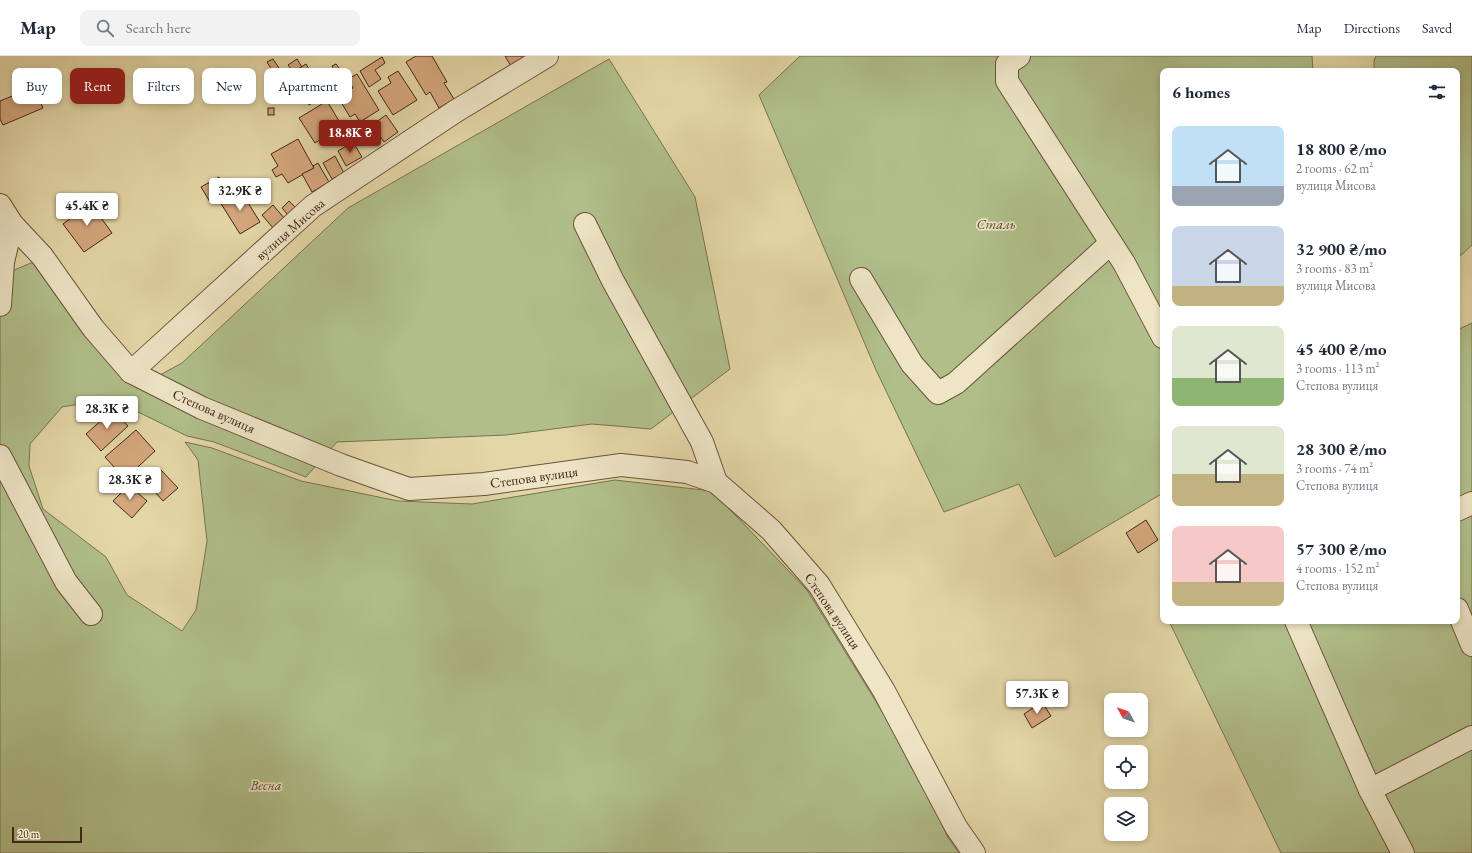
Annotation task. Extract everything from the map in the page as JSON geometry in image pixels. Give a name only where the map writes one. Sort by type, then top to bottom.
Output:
[{"type":"street","name":"вулиця Мисова","points":[[131,372],[313,206],[456,111],[547,56]]},
{"type":"street","points":[[1009,58],[1007,81],[1124,263],[1160,331]]},
{"type":"street","name":"Степова вулиця","points":[[0,204],[12,224],[42,256],[93,328],[131,372],[202,408],[341,465],[409,489],[484,484],[621,466],[687,472],[716,482],[771,530],[819,586],[884,691],[956,827],[974,853]]},
{"type":"street","points":[[0,305],[2,262],[12,224]]},
{"type":"street","points":[[585,224],[613,281],[702,442],[716,482]]},
{"type":"street","points":[[861,279],[912,364],[938,393],[956,383],[1111,243]]},
{"type":"street","points":[[0,456],[66,582],[91,614]]},
{"type":"street","points":[[1460,508],[1472,502]]},
{"type":"street","points":[[1460,616],[1472,645]]},
{"type":"street","points":[[1297,624],[1370,790],[1403,853]]},
{"type":"street","points":[[1370,790],[1472,737]]},
{"type":"green space","name":"Сталь","points":[[800,56],[1312,56],[1313,68],[1160,68],[1160,495],[1055,557],[1019,484],[944,512],[876,370],[759,95]]},
{"type":"green space","points":[[1376,56],[1472,56],[1472,245],[1460,256],[1460,68],[1374,68]]},
{"type":"green space","name":"Весна","points":[[609,59],[695,197],[730,369],[651,429],[592,424],[506,435],[337,442],[306,477],[214,442],[187,436],[132,409],[97,401],[62,407],[30,444],[29,466],[43,509],[106,557],[127,595],[182,631],[196,610],[207,541],[198,460],[185,442],[212,448],[301,481],[398,501],[472,504],[615,480],[712,491],[807,590],[914,763],[947,836],[959,853],[0,853],[0,276],[38,260],[88,332],[136,388],[182,363],[348,208]]},
{"type":"green space","points":[[1472,323],[1472,853],[1281,853],[1170,624],[1460,624],[1460,329]]},
{"type":"building","points":[[416,56],[432,56],[447,82],[444,83],[454,99],[439,108],[430,92],[426,95],[406,62]]},
{"type":"building","points":[[505,56],[522,56],[524,60],[512,68]]},
{"type":"building","points":[[382,57],[385,63],[375,70],[381,79],[369,87],[360,71]]},
{"type":"building","points":[[273,59],[279,68],[271,68],[267,62]]},
{"type":"building","points":[[297,59],[302,67],[290,68],[288,65]]},
{"type":"building","points":[[306,64],[308,68],[300,68]]},
{"type":"building","points":[[336,64],[339,68],[333,68],[332,66]]},
{"type":"building","points":[[398,71],[417,100],[393,115],[378,91],[391,83],[388,77]]},
{"type":"building","points":[[357,74],[379,110],[360,122],[355,114],[350,117],[342,104],[352,104],[352,77]]},
{"type":"building","points":[[12,96],[12,104],[41,104],[43,108],[3,125],[0,119],[0,101]]},
{"type":"building","points":[[322,104],[329,104],[342,126],[315,143],[299,118]]},
{"type":"building","points":[[268,108],[274,108],[274,115],[268,115]]},
{"type":"building","points":[[386,115],[398,132],[384,142],[372,125]]},
{"type":"building","points":[[298,139],[314,168],[288,183],[282,174],[276,177],[272,170],[278,166],[271,154]]},
{"type":"building","points":[[353,142],[362,157],[346,166],[338,151]]},
{"type":"building","points":[[335,156],[344,173],[332,179],[323,163]]},
{"type":"building","points":[[318,163],[329,182],[312,192],[302,174],[314,168],[313,166]]},
{"type":"building","points":[[219,177],[227,193],[210,202],[201,187]]},
{"type":"building","points":[[240,190],[260,222],[240,234],[220,202]]},
{"type":"building","points":[[83,201],[87,206],[91,204],[112,233],[84,252],[63,224],[75,215],[71,210]]},
{"type":"building","points":[[289,201],[296,208],[288,215],[282,208]]},
{"type":"building","points":[[273,205],[285,219],[274,229],[262,215]]},
{"type":"building","points":[[113,410],[128,426],[101,451],[86,434]]},
{"type":"building","points":[[136,430],[155,451],[125,479],[105,457]]},
{"type":"building","points":[[160,469],[178,488],[163,501],[146,482]]},
{"type":"building","points":[[129,485],[147,501],[132,518],[113,501]]},
{"type":"building","points":[[1146,520],[1158,540],[1138,553],[1126,533]]},
{"type":"building","points":[[1042,702],[1051,716],[1032,728],[1024,714]]}]
